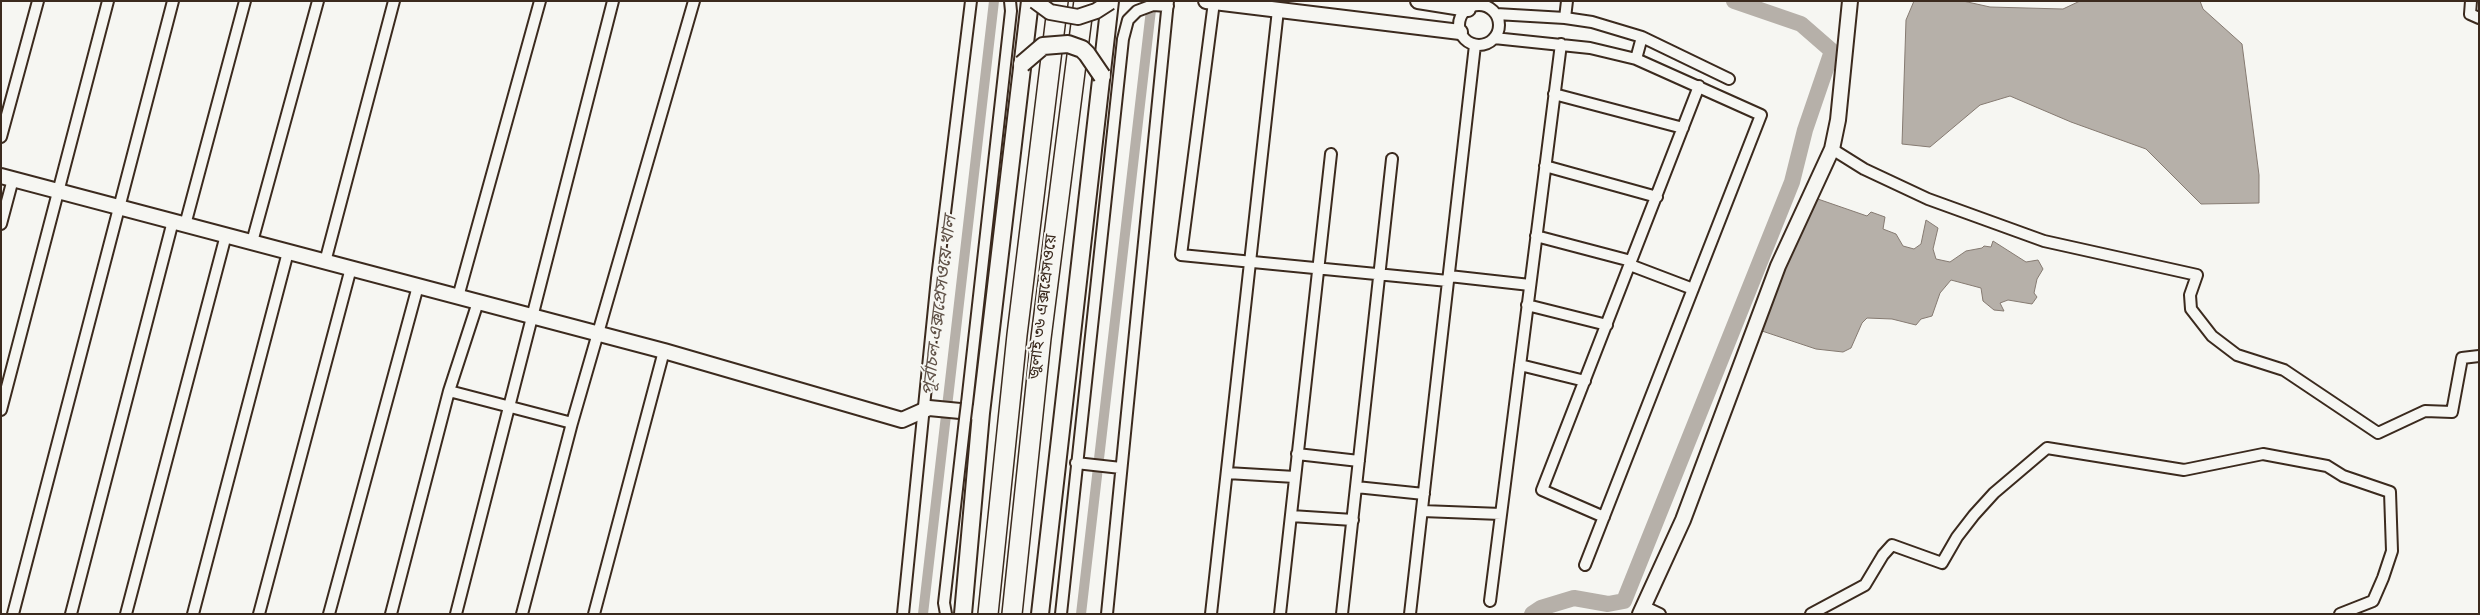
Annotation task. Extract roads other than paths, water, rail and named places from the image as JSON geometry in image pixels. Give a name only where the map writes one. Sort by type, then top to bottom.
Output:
[{"type":"highway","name":"জুলাই ৩৬ এক্সপ্রেসওয়ে","points":[[988,614],[1017,335],[1058,1]]},
{"type":"highway","name":"জুলাই ৩৬ এক্সপ্রেসওয়ে","points":[[1012,614],[1041,338],[1084,1]]},
{"type":"main road","points":[[963,614],[970,412],[1008,177],[1030,1]]},
{"type":"main road","points":[[1040,614],[1111,2]]},
{"type":"main road","points":[[1022,64],[1043,46],[1068,44],[1082,49],[1102,76]]},
{"type":"street","points":[[1,137],[38,1]]},
{"type":"street","points":[[1,410],[108,1]]},
{"type":"street","points":[[13,614],[174,1]]},
{"type":"street","points":[[70,614],[179,223],[245,1]]},
{"type":"street","points":[[252,242],[318,1]]},
{"type":"street","points":[[325,262],[394,1]]},
{"type":"street","points":[[458,297],[540,1]]},
{"type":"street","points":[[456,614],[534,317],[613,1]]},
{"type":"street","points":[[522,614],[572,423],[694,1]]},
{"type":"street","points":[[903,614],[972,1]]},
{"type":"street","points":[[1036,1],[1050,12],[1078,17],[1096,12],[1111,2]]},
{"type":"street","points":[[1418,1],[1475,5],[1488,8],[1496,14],[1565,18],[1592,22],[1642,37],[1729,78]]},
{"type":"street","points":[[1565,18],[1567,1]]},
{"type":"street","points":[[1660,614],[1641,610],[1683,520],[1778,266],[1832,149],[1838,120],[1850,1]]},
{"type":"street","points":[[2471,1],[2470,14],[2479,18]]},
{"type":"street","points":[[946,614],[944,603],[970,412],[1011,12],[1010,2]]},
{"type":"street","points":[[1460,32],[1210,2],[1181,255],[1379,274],[1530,285]]},
{"type":"street","points":[[1061,614],[1123,39],[1128,20],[1137,11],[1153,5],[1168,4],[1107,614]]},
{"type":"street","points":[[1475,5],[1461,17],[1460,32],[1466,40],[1476,45],[1486,44],[1494,38],[1499,29],[1496,14]]},
{"type":"street","points":[[1211,614],[1278,10]]},
{"type":"street","points":[[1636,59],[1642,37]]},
{"type":"street","points":[[1494,38],[1590,48],[1636,59],[1761,114],[1585,564]]},
{"type":"street","points":[[1490,600],[1561,44]]},
{"type":"street","points":[[1410,614],[1476,45]]},
{"type":"street","points":[[1604,517],[1542,490],[1699,86]]},
{"type":"street","points":[[1554,94],[1683,128]]},
{"type":"street","points":[[1832,149],[1864,169],[1928,199],[2044,241],[2197,275],[2190,295],[2191,309],[2212,336],[2236,355],[2284,370],[2378,433],[2425,411],[2452,412],[2462,358],[2479,356]]},
{"type":"street","points":[[1280,614],[1331,154]]},
{"type":"street","points":[[1342,614],[1392,159]]},
{"type":"street","points":[[1545,166],[1656,197]]},
{"type":"street","points":[[1,224],[7,178],[664,351],[902,420],[926,409],[970,412]]},
{"type":"street","points":[[126,614],[226,235]]},
{"type":"street","points":[[1536,236],[1631,263],[1694,289]]},
{"type":"street","points":[[193,614],[288,252]]},
{"type":"street","points":[[259,614],[351,268]]},
{"type":"street","points":[[329,614],[418,286]]},
{"type":"street","points":[[390,614],[449,391],[478,302]]},
{"type":"street","points":[[1527,306],[1606,325]]},
{"type":"street","points":[[594,614],[664,351]]},
{"type":"street","points":[[1520,365],[1585,381]]},
{"type":"street","points":[[449,391],[572,423]]},
{"type":"street","points":[[1811,614],[1865,585],[1883,555],[1892,545],[1942,563],[1957,537],[1994,493],[2047,448],[2184,470],[2262,454],[2327,466],[2343,476],[2390,492],[2392,551],[2373,601],[2340,614]]},
{"type":"street","points":[[1298,454],[1359,460]]},
{"type":"street","points":[[1076,463],[1121,468]]},
{"type":"street","points":[[1227,473],[1295,476]]},
{"type":"street","points":[[1356,487],[1424,494]]},
{"type":"street","points":[[1422,511],[1501,514]]},
{"type":"street","points":[[1291,516],[1352,520]]},
{"type":"waterway","name":"পূর্বাচল এক্সপ্রেসওয়ে খাল","points":[[923,614],[994,1]]},
{"type":"waterway","name":"পূর্বাচল এক্সপ্রেসওয়ে খাল","points":[[1081,614],[1152,1]]},
{"type":"waterway","points":[[1532,614],[1541,608],[1574,598],[1608,604],[1624,601],[1792,182],[1805,130],[1832,51],[1801,24],[1734,1]]}]
